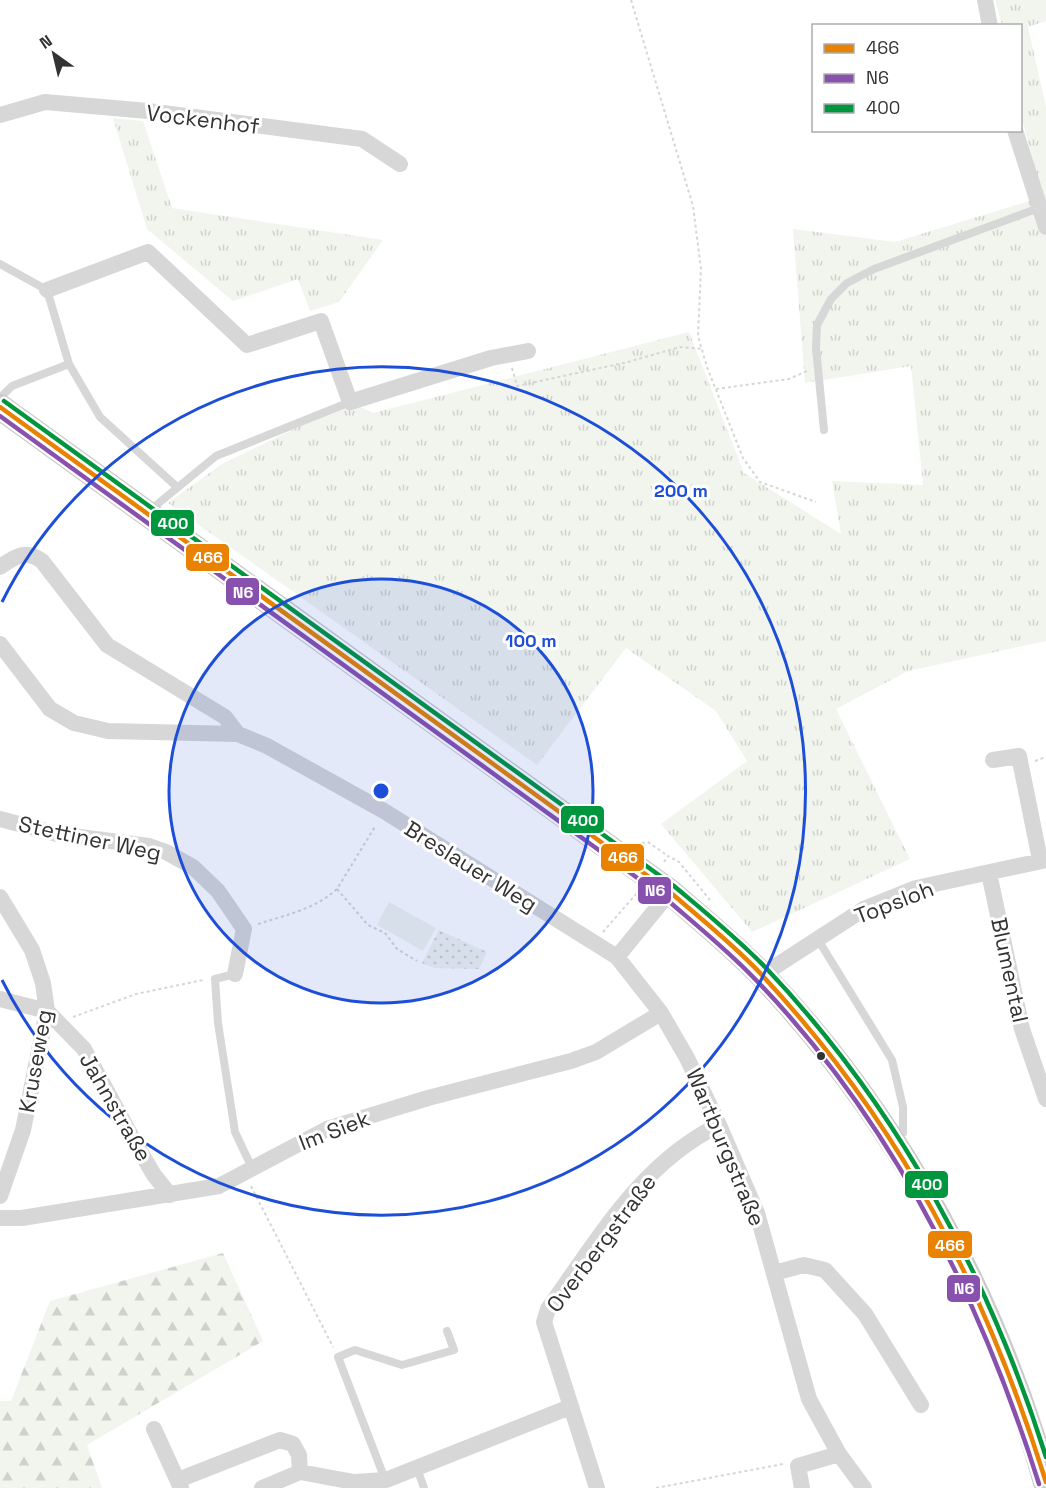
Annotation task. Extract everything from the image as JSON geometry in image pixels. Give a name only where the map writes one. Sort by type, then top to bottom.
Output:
[{"type":"main road","points":[[0,407],[670,892],[762,975],[828,1051],[894,1144],[951,1242],[1002,1348],[1029,1423],[1046,1482]]},
{"type":"street","points":[[985,0],[990,24]]},
{"type":"street","name":"Vockenhof","points":[[0,115],[45,102],[148,111],[362,139],[400,164]]},
{"type":"street","points":[[1016,132],[1046,226]]},
{"type":"street","points":[[47,290],[148,252],[247,345],[321,321],[350,402],[528,351]]},
{"type":"street","points":[[0,567],[18,555],[31,554],[42,561],[107,645],[225,717],[238,734]]},
{"type":"street","name":"Breslauer Weg","points":[[0,644],[50,709],[74,723],[108,731],[238,734],[267,746],[384,811],[617,957]]},
{"type":"street","name":"Topsloh","points":[[762,975],[864,909],[916,888],[1043,860],[1019,756],[993,760]]},
{"type":"street","name":"Stettiner Weg","points":[[0,819],[57,834],[149,846],[166,852],[193,867],[218,891],[244,928]]},
{"type":"street","name":"Blumental","points":[[989,873],[1022,1029],[1046,1099]]},
{"type":"street","points":[[617,957],[670,892]]},
{"type":"street","name":"Kruseweg","points":[[0,897],[32,950],[53,1016],[23,1130],[0,1196]]},
{"type":"street","points":[[235,975],[244,928]]},
{"type":"street","name":"Wartburgstraße","points":[[617,957],[661,1013],[687,1058],[719,1125],[758,1213],[809,1399],[839,1454],[864,1488]]},
{"type":"street","points":[[0,999],[53,1016]]},
{"type":"street","name":"Im Siek","points":[[0,1218],[22,1218],[219,1186],[327,1129],[596,1052],[661,1013]]},
{"type":"street","name":"Jahnstraße","points":[[53,1016],[84,1049],[138,1148],[170,1195]]},
{"type":"street","name":"Overbergstraße","points":[[597,1488],[543,1322],[548,1309],[640,1183],[692,1139],[719,1125]]},
{"type":"street","points":[[774,1274],[804,1265],[825,1269],[865,1314],[921,1405]]},
{"type":"street","points":[[262,1488],[300,1472],[354,1482],[385,1484],[417,1468],[570,1407]]},
{"type":"street","points":[[154,1429],[179,1484],[280,1440],[293,1444],[299,1455],[300,1472]]},
{"type":"street","points":[[802,1488],[798,1466],[839,1454]]},
{"type":"lane","points":[[824,430],[817,325],[831,299],[847,283],[916,252],[1039,208]]},
{"type":"lane","points":[[0,264],[47,290],[69,364],[100,417],[177,487]]},
{"type":"lane","points":[[0,398],[12,386],[69,364]]},
{"type":"lane","points":[[147,513],[216,456],[350,402]]},
{"type":"lane","points":[[817,938],[892,1060],[903,1107],[903,1133],[894,1144]]},
{"type":"lane","points":[[235,975],[214,979],[218,1023],[235,1132],[248,1170]]},
{"type":"lane","points":[[385,1484],[338,1357],[355,1350],[402,1365],[454,1350],[447,1331]]},
{"type":"lane","points":[[417,1468],[424,1488]]},
{"type":"path","points":[[631,0],[693,206],[701,269],[698,336],[716,389],[743,458],[760,482],[816,502]]},
{"type":"path","points":[[509,355],[517,386],[628,362],[680,347],[702,349]]},
{"type":"path","points":[[716,389],[789,379],[818,366]]},
{"type":"path","points":[[244,928],[303,910],[337,889],[384,811]]},
{"type":"path","points":[[648,843],[679,862],[711,902]]},
{"type":"path","points":[[664,862],[668,856]]},
{"type":"path","points":[[337,889],[368,925],[385,933],[397,949],[417,961]]},
{"type":"path","points":[[594,943],[638,893]]},
{"type":"path","points":[[53,1016],[180,983],[214,979]]},
{"type":"path","points":[[248,1170],[271,1228],[338,1357]]},
{"type":"path","points":[[656,1488],[780,1463],[798,1466]]},
{"type":"green space","points":[[995,0],[1046,0],[1046,21],[1028,27],[1046,107],[1046,641],[908,671],[836,709],[910,859],[752,932],[661,824],[747,761],[716,711],[626,648],[537,765],[168,503],[222,464],[350,402],[373,413],[689,332],[744,473],[841,534],[832,481],[923,485],[911,366],[805,383],[793,229],[895,242],[1043,197],[1022,120],[1022,24],[1002,24]]},
{"type":"green space","points":[[113,118],[143,121],[172,208],[383,240],[339,302],[310,311],[298,279],[233,301],[147,229]]},
{"type":"green space","points":[[389,902],[436,928],[423,951],[377,925]]},
{"type":"green space","points":[[439,930],[487,952],[479,969],[434,968],[422,963]]},
{"type":"green space","points":[[223,1253],[263,1341],[87,1445],[102,1488],[0,1488],[0,1401],[11,1401],[50,1301]]},
{"type":"transit line","name":"400","points":[[4,401],[674,886],[766,968],[813,1021],[857,1077],[934,1196],[997,1324],[1046,1457]]},
{"type":"transit line","name":"466","points":[[0,407],[670,892],[761,974],[811,1031],[856,1089],[896,1149],[933,1212],[996,1342],[1046,1482]]},
{"type":"transit line","name":"N6","points":[[0,416],[665,898],[753,977],[803,1032],[848,1090],[889,1151],[926,1214],[989,1346],[1039,1484]]}]
